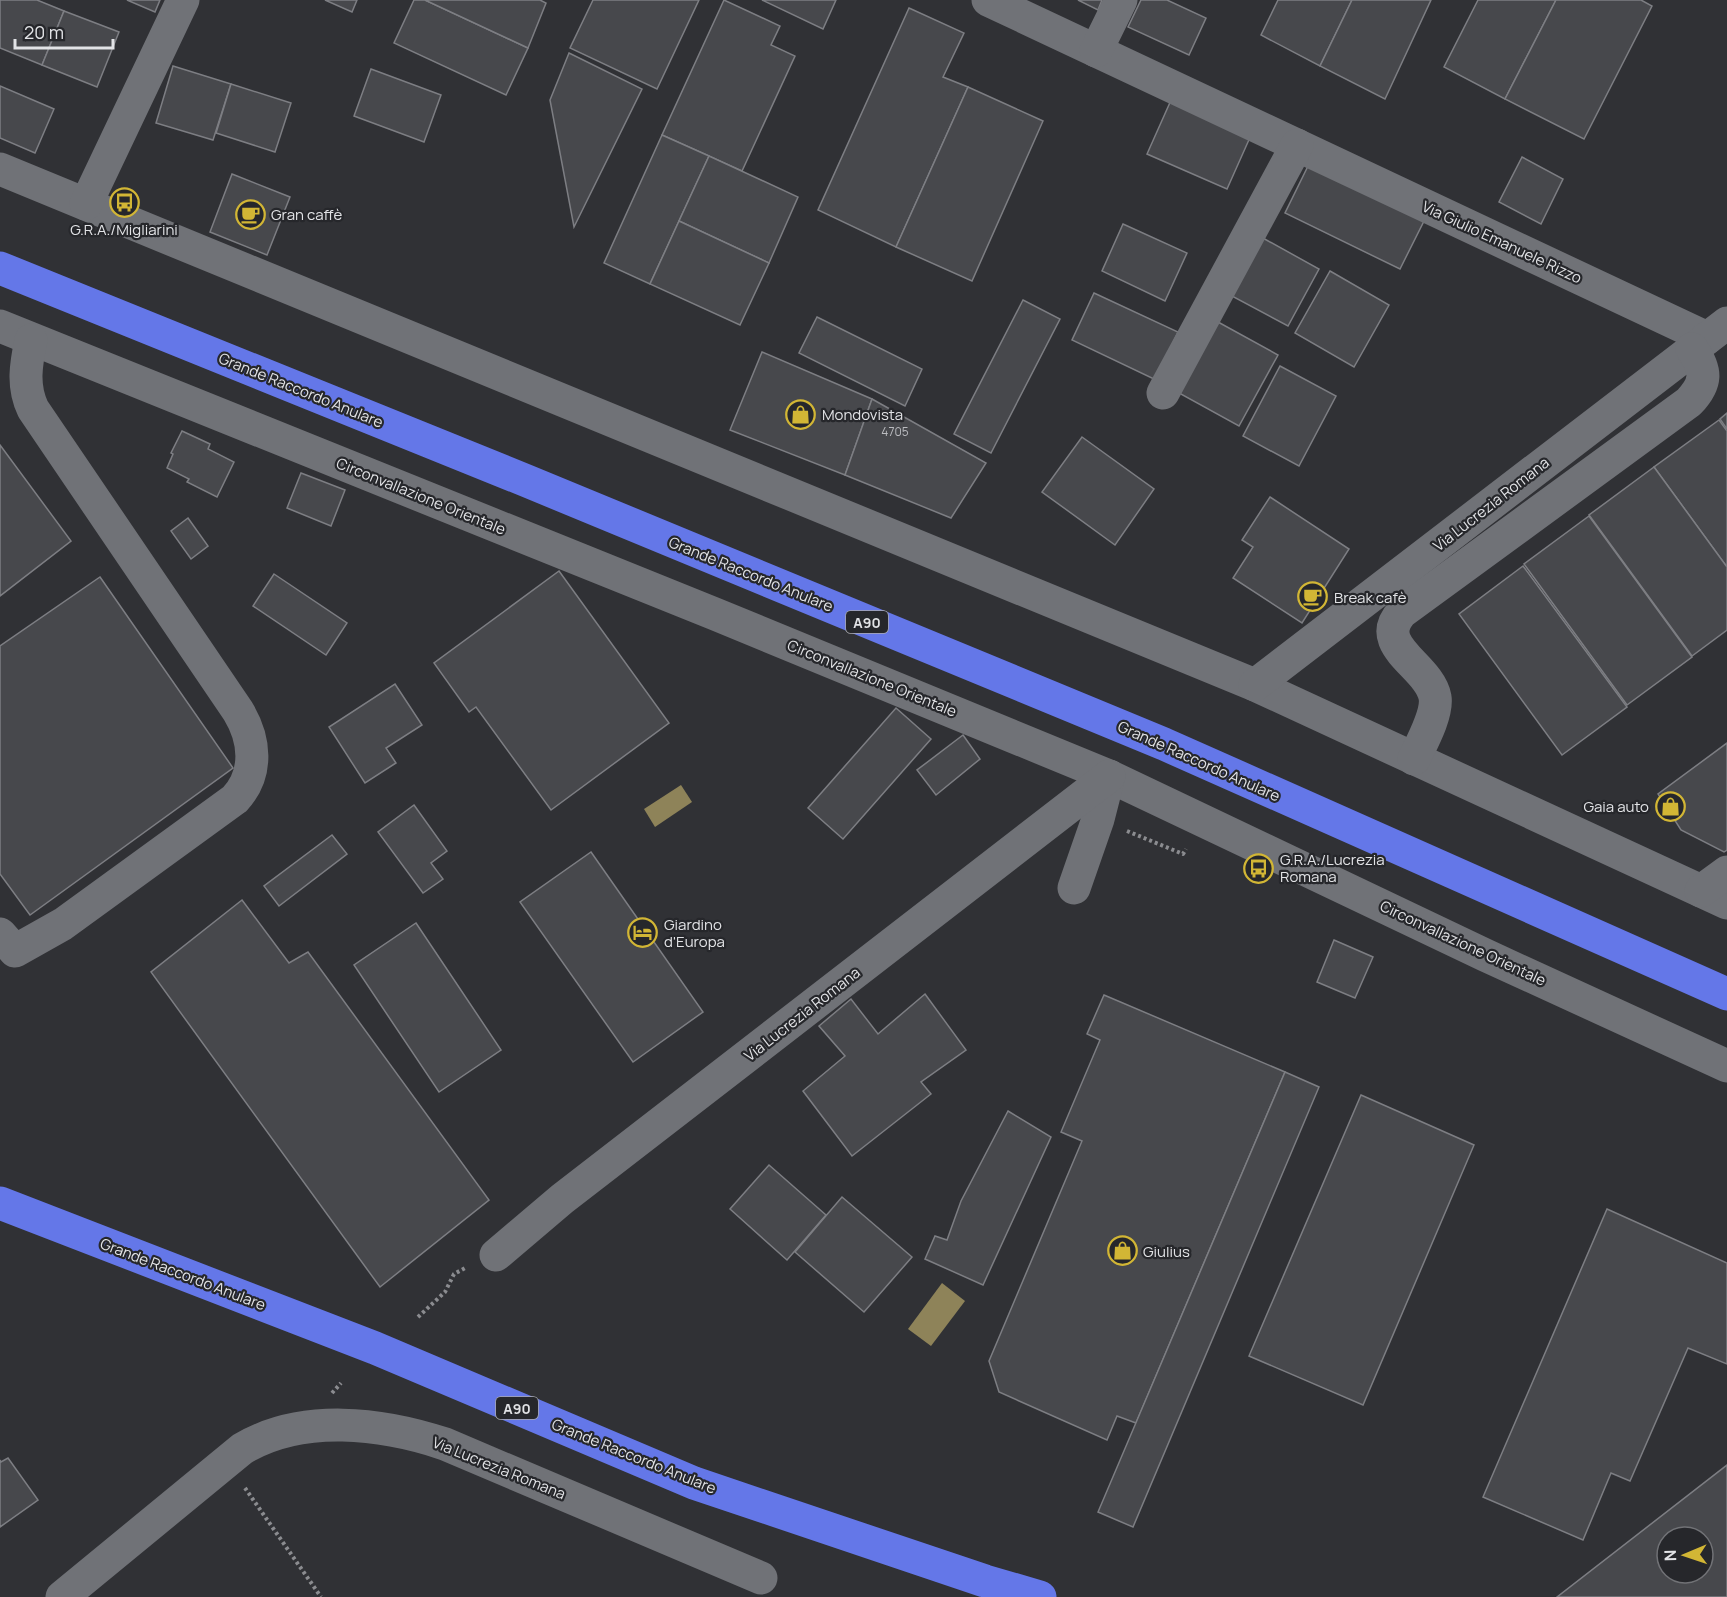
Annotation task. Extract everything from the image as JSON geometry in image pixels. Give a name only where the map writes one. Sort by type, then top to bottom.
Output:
[{"type":"highway","name":"Grande Raccordo Anulare","points":[[0,268],[527,481],[1153,740],[1727,994]]},
{"type":"highway","name":"Grande Raccordo Anulare","points":[[0,1203],[375,1348],[694,1483],[985,1581],[1040,1597]]},
{"type":"street","points":[[86,204],[183,0]]},
{"type":"street","name":"Via Giulio Emanuele Rizzo","points":[[988,0],[1709,337]]},
{"type":"street","points":[[1096,51],[1121,0]]},
{"type":"street","points":[[1163,393],[1297,146]]},
{"type":"street","points":[[0,169],[1255,685],[1714,897],[1727,872]]},
{"type":"street","name":"Circonvallazione Orientale","points":[[0,327],[715,614],[1109,776],[1485,955],[1727,1066]]},
{"type":"street","points":[[1414,759],[1434,713],[1435,696],[1428,680],[1395,644],[1392,626],[1396,619],[1402,612],[1689,402],[1703,384],[1700,361],[1709,337]]},
{"type":"street","name":"Via Lucrezia Romana","points":[[1255,685],[1709,337]]},
{"type":"street","points":[[0,934],[15,951],[63,924],[235,799],[248,778],[252,766],[252,743],[238,711],[33,409],[27,394],[25,374],[32,340]]},
{"type":"street","points":[[1074,888],[1098,819],[1109,776]]},
{"type":"street","name":"Via Lucrezia Romana","points":[[496,1255],[562,1199],[1109,776]]},
{"type":"street","name":"Via Lucrezia Romana","points":[[62,1597],[226,1460],[261,1438],[312,1426],[354,1426],[419,1436],[445,1444],[761,1578]]},
{"type":"path","points":[[1098,819],[1183,854],[1190,841]]},
{"type":"path","points":[[418,1317],[445,1292],[454,1274],[496,1255]]},
{"type":"path","points":[[226,1460],[321,1597]]},
{"type":"shaded area","points":[[681,785],[692,802],[655,827],[644,809]]},
{"type":"shaded area","points":[[942,1283],[965,1301],[931,1346],[908,1329]]},
{"type":"building","points":[[0,0],[37,0],[64,11],[42,65],[0,48]]},
{"type":"building","points":[[127,0],[160,0],[155,12]]},
{"type":"building","points":[[325,0],[357,0],[352,12]]},
{"type":"building","points":[[414,0],[425,0],[528,48],[506,95],[394,43]]},
{"type":"building","points":[[425,0],[540,0],[546,3],[528,48]]},
{"type":"building","points":[[593,0],[699,0],[657,89],[570,48]]},
{"type":"building","points":[[724,0],[780,26],[771,45],[795,56],[742,171],[662,135]]},
{"type":"building","points":[[762,0],[836,0],[823,29]]},
{"type":"building","points":[[1078,0],[1102,0],[1098,10]]},
{"type":"building","points":[[1141,0],[1167,0],[1206,18],[1189,55],[1128,27]]},
{"type":"building","points":[[1278,0],[1352,0],[1320,66],[1261,35]]},
{"type":"building","points":[[1352,0],[1431,0],[1385,99],[1320,66]]},
{"type":"building","points":[[1478,0],[1556,0],[1505,99],[1444,67]]},
{"type":"building","points":[[1556,0],[1641,0],[1652,6],[1584,139],[1505,99]]},
{"type":"building","points":[[909,8],[964,33],[943,77],[968,87],[896,247],[818,210]]},
{"type":"building","points":[[64,11],[119,32],[97,87],[42,65]]},
{"type":"building","points":[[569,53],[642,89],[574,227],[550,100]]},
{"type":"building","points":[[173,66],[231,84],[213,140],[156,123]]},
{"type":"building","points":[[371,69],[441,95],[424,142],[354,116]]},
{"type":"building","points":[[231,84],[291,103],[275,152],[216,133]]},
{"type":"building","points":[[0,86],[54,109],[35,153],[0,138]]},
{"type":"building","points":[[968,87],[1043,121],[972,281],[896,247]]},
{"type":"building","points":[[1172,98],[1252,133],[1227,189],[1147,154]]},
{"type":"building","points":[[662,135],[709,156],[650,284],[604,263]]},
{"type":"building","points":[[709,156],[798,197],[769,263],[679,221]]},
{"type":"building","points":[[1522,157],[1563,179],[1541,224],[1499,202]]},
{"type":"building","points":[[1310,162],[1425,219],[1400,269],[1285,213]]},
{"type":"building","name":"Gran caffè","points":[[232,174],[290,197],[267,255],[210,232]]},
{"type":"building","points":[[679,221],[769,263],[740,325],[650,284]]},
{"type":"building","points":[[1123,224],[1187,253],[1165,301],[1102,271]]},
{"type":"building","points":[[1261,237],[1319,269],[1288,326],[1230,295]]},
{"type":"building","points":[[1330,271],[1389,305],[1354,367],[1295,333]]},
{"type":"building","points":[[1094,293],[1178,332],[1156,380],[1072,340]]},
{"type":"building","points":[[1023,300],[1060,319],[991,453],[954,434]]},
{"type":"building","points":[[817,317],[922,369],[905,406],[799,353]]},
{"type":"building","points":[[1218,322],[1278,355],[1239,426],[1179,393]]},
{"type":"building","name":"Mondovista","points":[[762,352],[872,399],[845,475],[730,430]]},
{"type":"building","points":[[1280,366],[1336,396],[1299,466],[1243,436]]},
{"type":"building","points":[[872,399],[986,463],[951,518],[845,475]]},
{"type":"building","points":[[1727,413],[1727,429],[1720,419]]},
{"type":"building","points":[[1719,420],[1727,431],[1727,567],[1654,467]]},
{"type":"building","points":[[182,431],[210,444],[208,449],[234,462],[217,497],[187,482],[189,479],[167,468],[173,454],[171,453]]},
{"type":"building","points":[[1082,437],[1154,489],[1115,545],[1042,492]]},
{"type":"building","points":[[0,445],[71,541],[0,596]]},
{"type":"building","points":[[1654,467],[1727,567],[1727,630],[1692,656],[1589,515]]},
{"type":"building","points":[[301,473],[345,490],[331,526],[287,508]]},
{"type":"building","points":[[1270,497],[1349,549],[1302,623],[1233,578],[1253,547],[1242,540]]},
{"type":"building","points":[[1589,516],[1692,657],[1627,705],[1524,564]]},
{"type":"building","points":[[188,518],[208,546],[191,559],[171,531]]},
{"type":"building","points":[[1523,566],[1627,707],[1562,755],[1459,614]]},
{"type":"building","points":[[559,571],[669,723],[551,810],[476,707],[469,712],[434,663]]},
{"type":"building","points":[[274,574],[347,623],[326,655],[253,606]]},
{"type":"building","points":[[100,577],[233,768],[30,915],[0,874],[0,646]]},
{"type":"building","points":[[395,684],[422,725],[386,748],[396,763],[365,783],[329,727]]},
{"type":"building","points":[[896,708],[931,739],[843,839],[808,808]]},
{"type":"building","points":[[963,735],[980,759],[936,795],[917,770]]},
{"type":"building","points":[[1727,743],[1727,850],[1724,852],[1681,830],[1658,794]]},
{"type":"building","points":[[414,805],[447,851],[431,863],[443,879],[423,893],[378,832]]},
{"type":"building","points":[[332,835],[347,854],[279,906],[264,886]]},
{"type":"building","points":[[591,852],[703,1012],[633,1062],[520,902]]},
{"type":"building","points":[[242,900],[289,963],[308,952],[489,1200],[380,1287],[151,972]]},
{"type":"building","points":[[416,923],[501,1050],[439,1092],[354,965]]},
{"type":"building","points":[[1334,940],[1373,957],[1355,998],[1317,982]]},
{"type":"building","points":[[925,994],[966,1050],[921,1082],[931,1094],[852,1156],[803,1091],[845,1056],[819,1026],[851,999],[878,1034]]},
{"type":"building","name":"Giulius","points":[[1104,995],[1285,1072],[1136,1423],[1117,1416],[1107,1440],[999,1392],[989,1361],[1082,1141],[1061,1132],[1100,1040],[1087,1034]]},
{"type":"building","points":[[1285,1072],[1319,1087],[1133,1527],[1098,1512]]},
{"type":"building","points":[[1361,1095],[1474,1145],[1363,1405],[1249,1356]]},
{"type":"building","points":[[1008,1111],[1051,1137],[983,1285],[925,1259],[935,1236],[947,1240],[961,1201]]},
{"type":"building","points":[[769,1165],[826,1215],[787,1260],[730,1209]]},
{"type":"building","points":[[842,1197],[912,1257],[864,1312],[795,1252]]},
{"type":"building","points":[[1607,1209],[1727,1263],[1727,1364],[1688,1348],[1630,1481],[1611,1473],[1583,1540],[1483,1497]]},
{"type":"building","points":[[8,1458],[38,1500],[0,1527],[0,1460],[1,1462]]},
{"type":"building","points":[[1727,1465],[1727,1597],[1557,1597]]},
{"type":"place","name":"G.R.A./Migliarini","points":[[124,202]]},
{"type":"place","name":"Gran caffè","points":[[250,214]]},
{"type":"place","name":"Mondovista","points":[[801,414]]},
{"type":"place","name":"Break cafè","points":[[1313,597]]},
{"type":"place","name":"Gaia auto","points":[[1670,806]]},
{"type":"place","name":"G.R.A./Lucrezia Romana","points":[[1259,868]]},
{"type":"place","name":"Giardino d'Europa","points":[[643,933]]},
{"type":"place","name":"Giulius","points":[[1122,1251]]}]
